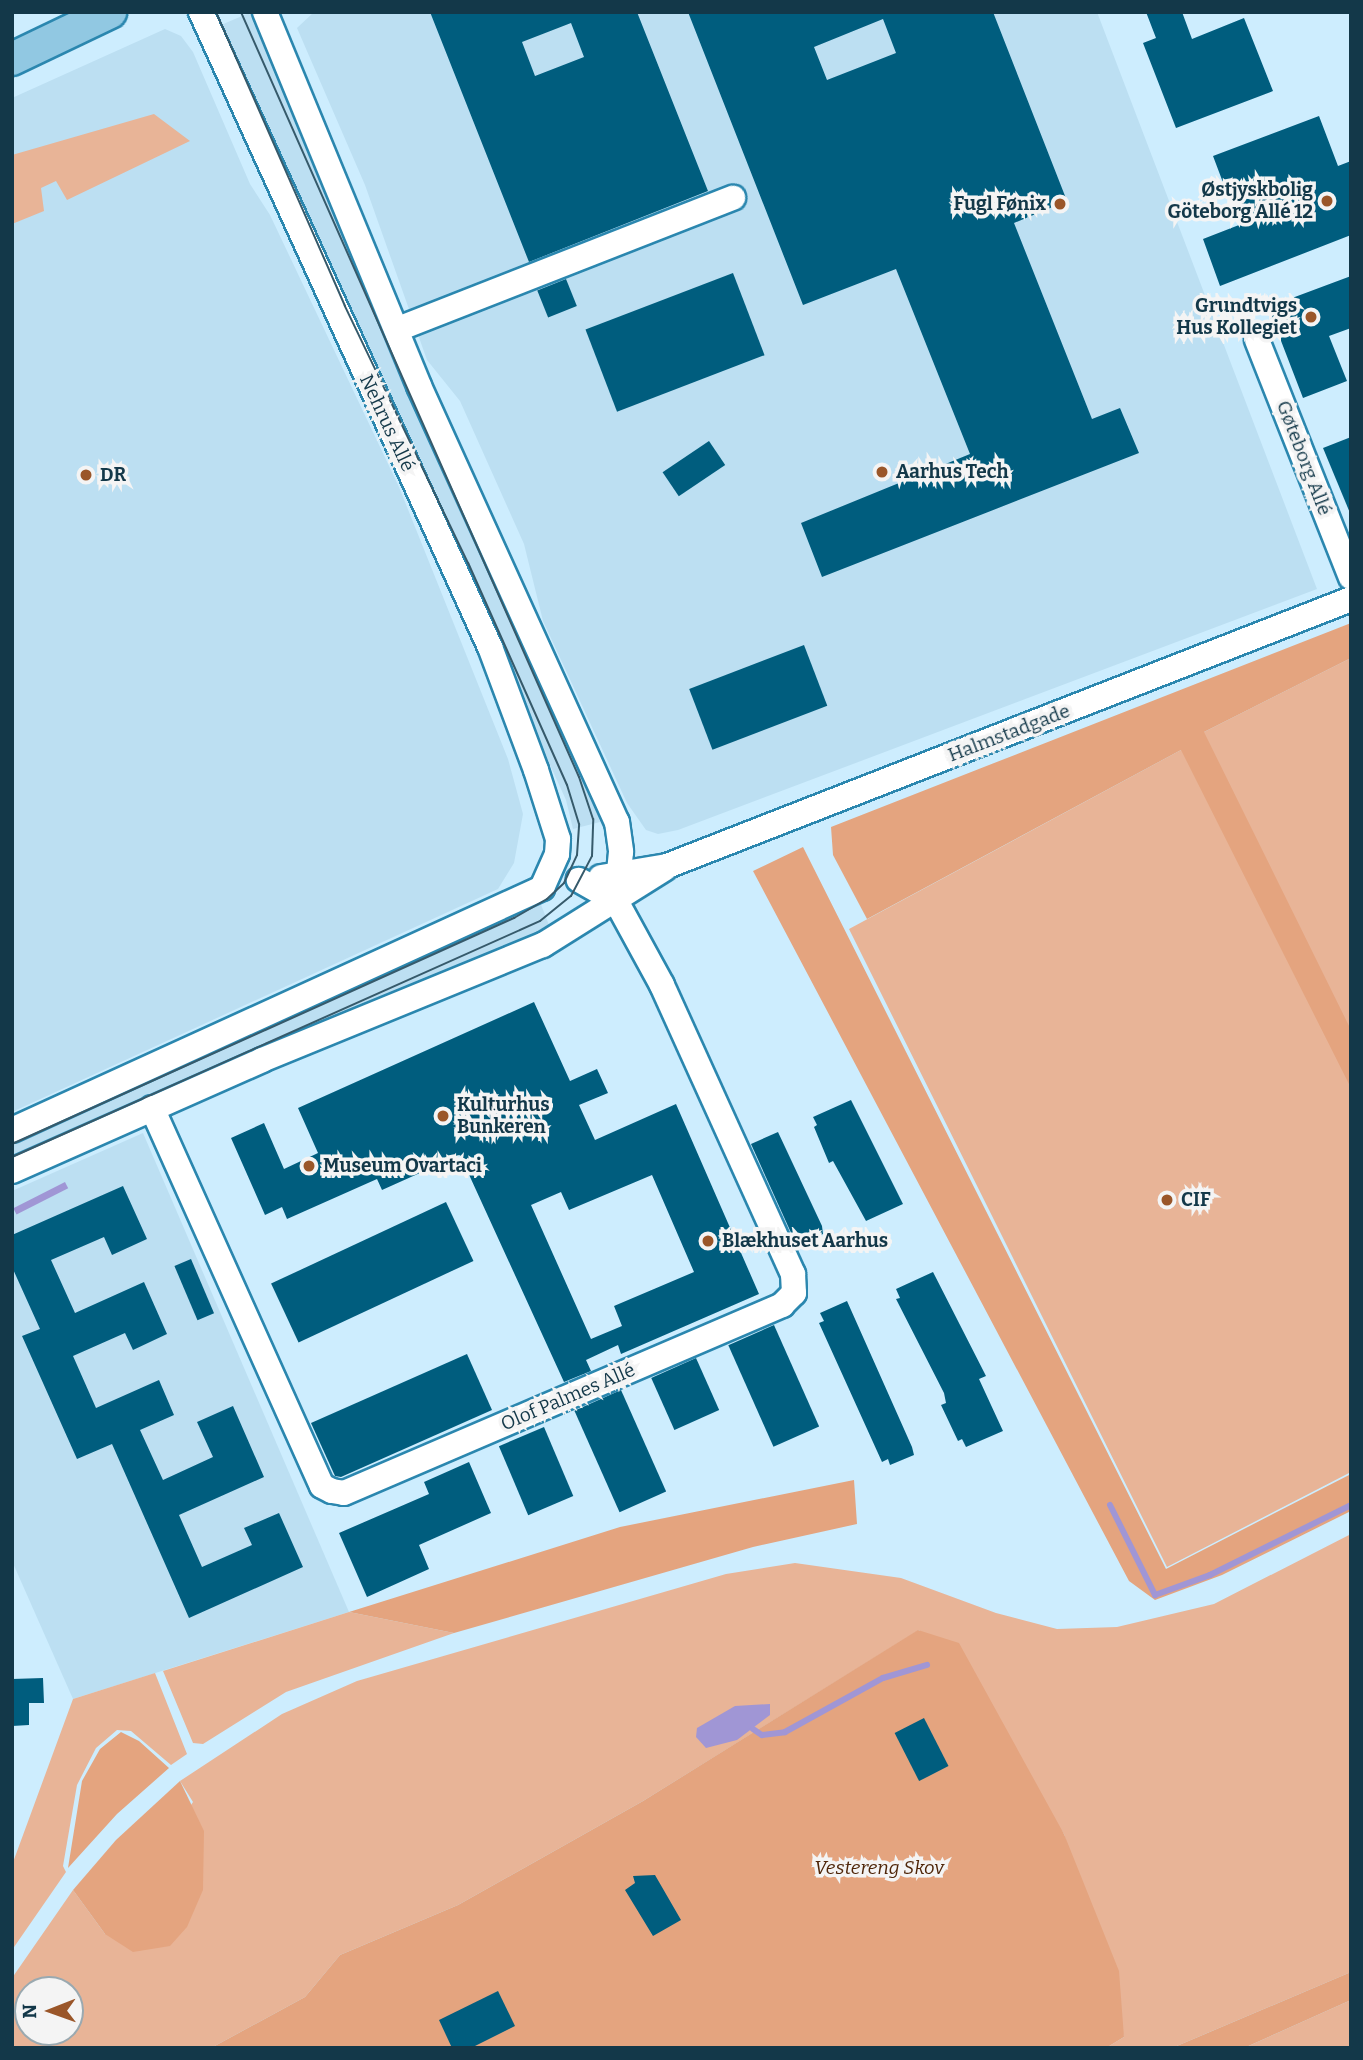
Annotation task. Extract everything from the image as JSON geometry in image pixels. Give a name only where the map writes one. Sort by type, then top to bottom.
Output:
[{"type":"main road","points":[[12,59],[110,12]]},
{"type":"street","name":"Nehrus Allé","points":[[201,12],[490,647],[558,839],[555,864],[542,888]]},
{"type":"street","points":[[265,12],[398,329],[419,386],[552,685],[617,822],[621,842],[616,901]]},
{"type":"street","points":[[398,329],[733,198]]},
{"type":"street","name":"Gøteborg Allé","points":[[1257,340],[1351,577]]},
{"type":"street","name":"Halmstadgade","points":[[542,888],[667,866],[1351,598]]},
{"type":"street","name":"Halmstadgade","points":[[616,901],[667,866]]},
{"type":"street","points":[[579,880],[616,901]]},
{"type":"street","points":[[12,1130],[542,888]]},
{"type":"street","points":[[12,1171],[152,1108],[543,946],[616,901]]},
{"type":"street","name":"Olof Palmes Allé","points":[[152,1108],[322,1486],[332,1492],[344,1493],[782,1305],[794,1293],[793,1274],[662,985],[616,901]]},
{"type":"shaded area","name":"Aarhus Tech","points":[[314,12],[1097,12],[1317,589],[678,830],[658,834],[646,830],[627,803],[543,621],[524,544],[460,401],[427,360],[365,185],[297,28]]},
{"type":"shaded area","points":[[249,13],[592,789],[600,822],[573,829],[566,800],[214,28]]},
{"type":"shaded area","points":[[165,29],[181,36],[193,52],[250,184],[270,215],[399,487],[508,759],[523,814],[514,863],[498,889],[12,1112],[12,98]]},
{"type":"shaded area","points":[[154,114],[190,141],[67,200],[56,181],[41,188],[44,211],[12,224],[12,155]]},
{"type":"shaded area","name":"CIF","points":[[1351,658],[1351,1472],[1167,1567],[849,929],[1181,750],[1204,732]]},
{"type":"shaded area","points":[[538,897],[551,930],[12,1165],[12,1135]]},
{"type":"shaded area","points":[[143,1133],[349,1612],[73,1699],[12,1561],[12,1191]]},
{"type":"shaded area","points":[[65,1182],[68,1188],[16,1215],[13,1208]]},
{"type":"shaded area","points":[[1351,1534],[1351,1972],[1172,2048],[1106,2048],[1124,2037],[1064,1834],[919,1630],[643,1801],[458,1905],[340,1955],[305,1997],[211,2048],[12,2048],[12,1978],[73,1890],[105,1934],[193,1802],[180,1781],[282,1714],[357,1681],[726,1574],[795,1563],[901,1578],[996,1613],[1057,1629],[1117,1627],[1214,1604]]},
{"type":"shaded area","points":[[349,1612],[454,1633],[286,1692],[203,1744],[193,1743],[163,1671]]},
{"type":"shaded area","points":[[155,1673],[187,1754],[171,1765],[131,1731],[117,1730],[96,1748],[77,1785],[63,1866],[66,1872],[12,1950],[12,1865],[73,1699]]},
{"type":"shaded area","points":[[770,1704],[770,1715],[737,1740],[706,1748],[696,1737],[697,1728],[735,1706]]},
{"type":"shaded area","points":[[1351,2000],[1351,2048],[1244,2048]]},
{"type":"green space","points":[[1351,623],[1351,658],[1204,732],[1351,1030],[1351,1088],[1181,750],[867,919],[833,855],[831,827]]},
{"type":"green space","points":[[803,847],[1166,1569],[1351,1474],[1351,1511],[1222,1575],[1155,1600],[1129,1581],[753,871]]},
{"type":"green space","points":[[854,1480],[857,1524],[753,1547],[454,1633],[349,1612],[620,1527]]},
{"type":"green space","name":"Vestereng Skov","points":[[918,1630],[959,1643],[1064,1834],[1119,1971],[1124,2037],[1106,2048],[211,2048],[305,1997],[340,1955],[458,1905],[643,1801]]},
{"type":"green space","points":[[121,1732],[139,1741],[169,1768],[117,1814],[68,1868],[82,1781],[100,1749]]},
{"type":"green space","points":[[180,1781],[204,1831],[203,1890],[187,1927],[170,1946],[133,1952],[105,1934],[73,1890],[116,1840]]},
{"type":"green space","points":[[1351,1972],[1351,2000],[1244,2048],[1172,2048]]},
{"type":"building","points":[[430,12],[637,12],[708,191],[529,262]],"holes":[[[571,23],[584,57],[535,76],[522,42]]]},
{"type":"building","name":"Aarhus Tech","points":[[688,12],[993,12],[1067,201],[1014,223],[1092,419],[1120,408],[1139,453],[822,577],[801,523],[970,454],[896,269],[803,305]],"holes":[[[883,19],[896,53],[827,80],[814,47]]]},
{"type":"building","points":[[1146,12],[1182,12],[1192,39],[1244,18],[1273,91],[1176,128],[1143,43],[1156,38]]},
{"type":"building","name":"Østjyskbolig Göteborg Allé 12","points":[[1319,116],[1338,166],[1351,161],[1351,235],[1220,286],[1203,239],[1239,225],[1213,156]]},
{"type":"building","points":[[733,273],[765,355],[617,412],[585,330]]},
{"type":"building","name":"Grundtvigs Hus Kollegiet","points":[[1351,276],[1351,328],[1329,336],[1347,381],[1303,398],[1268,307]]},
{"type":"building","points":[[566,279],[577,306],[548,318],[537,291]]},
{"type":"building","points":[[1351,437],[1351,513],[1350,513],[1323,448]]},
{"type":"building","points":[[709,441],[725,465],[679,496],[663,472]]},
{"type":"building","points":[[804,645],[827,706],[712,750],[689,689]]},
{"type":"building","points":[[534,1002],[570,1081],[597,1069],[608,1093],[579,1105],[595,1140],[676,1104],[759,1294],[621,1354],[618,1345],[586,1360],[591,1371],[564,1382],[460,1155],[382,1190],[377,1179],[287,1219],[282,1207],[265,1215],[231,1138],[264,1123],[284,1169],[318,1153],[298,1108]],"holes":[[[652,1175],[694,1272],[614,1306],[622,1326],[591,1339],[531,1205],[561,1192],[569,1210]]]},
{"type":"building","points":[[851,1100],[903,1204],[866,1221],[833,1161],[829,1163],[814,1127],[817,1125],[813,1117]]},
{"type":"building","points":[[778,1132],[822,1226],[823,1234],[797,1246],[751,1144]]},
{"type":"building","points":[[123,1186],[147,1239],[112,1255],[104,1237],[51,1260],[75,1313],[144,1282],[167,1334],[133,1350],[125,1333],[73,1356],[96,1408],[159,1380],[174,1415],[140,1430],[163,1480],[213,1457],[197,1422],[233,1406],[264,1477],[179,1515],[202,1567],[252,1545],[244,1528],[279,1513],[303,1567],[189,1618],[112,1444],[77,1459],[22,1336],[40,1329],[12,1267],[12,1235]]},
{"type":"building","points":[[446,1202],[473,1261],[299,1342],[271,1284]]},
{"type":"building","points":[[191,1259],[214,1313],[197,1320],[174,1266]]},
{"type":"building","points":[[933,1272],[986,1376],[979,1379],[1003,1431],[966,1447],[962,1439],[958,1441],[941,1405],[946,1403],[944,1393],[896,1299],[900,1298],[896,1289]]},
{"type":"building","points":[[847,1301],[912,1447],[914,1455],[890,1465],[888,1459],[882,1462],[819,1323],[824,1321],[820,1313]]},
{"type":"building","points":[[774,1325],[819,1426],[773,1447],[728,1345]]},
{"type":"building","points":[[467,1354],[492,1410],[341,1477],[335,1476],[311,1423]]},
{"type":"building","points":[[696,1358],[719,1410],[674,1430],[651,1378]]},
{"type":"building","points":[[621,1390],[666,1491],[620,1512],[574,1411]]},
{"type":"building","points":[[544,1427],[573,1496],[528,1515],[499,1446]]},
{"type":"building","points":[[469,1462],[491,1513],[419,1545],[429,1569],[367,1597],[339,1533],[429,1494],[424,1482]]},
{"type":"building","points":[[43,1678],[44,1703],[29,1703],[29,1725],[12,1726],[12,1679]]},
{"type":"building","points":[[924,1718],[949,1766],[919,1781],[895,1733]]},
{"type":"building","points":[[655,1875],[681,1920],[653,1936],[625,1890],[635,1883],[633,1876]]},
{"type":"building","points":[[498,1991],[515,2026],[471,2048],[452,2048],[439,2020]]},
{"type":"waterway","points":[[1110,1505],[1155,1595],[1210,1575],[1351,1505]]},
{"type":"waterway","points":[[753,1729],[762,1735],[785,1732],[883,1678],[927,1665]]},
{"type":"tram line","points":[[12,1144],[514,918],[547,899],[564,883],[577,855],[579,824],[567,785],[468,563],[345,306],[216,12]]},
{"type":"tram line","points":[[12,1157],[540,921],[571,896],[592,856],[593,819],[579,777],[241,12]]},
{"type":"place","name":"Østjyskbolig Göteborg Allé 12","points":[[1327,201]]},
{"type":"place","name":"Fugl Fønix","points":[[1060,204]]},
{"type":"place","name":"Grundtvigs Hus Kollegiet","points":[[1311,317]]},
{"type":"place","name":"Aarhus Tech","points":[[882,472]]},
{"type":"place","name":"DR","points":[[86,475]]},
{"type":"place","name":"Kulturhus Bunkeren","points":[[443,1116]]},
{"type":"place","name":"Museum Ovartaci","points":[[309,1166]]},
{"type":"place","name":"CIF","points":[[1167,1200]]},
{"type":"place","name":"Blækhuset Aarhus","points":[[708,1241]]}]
